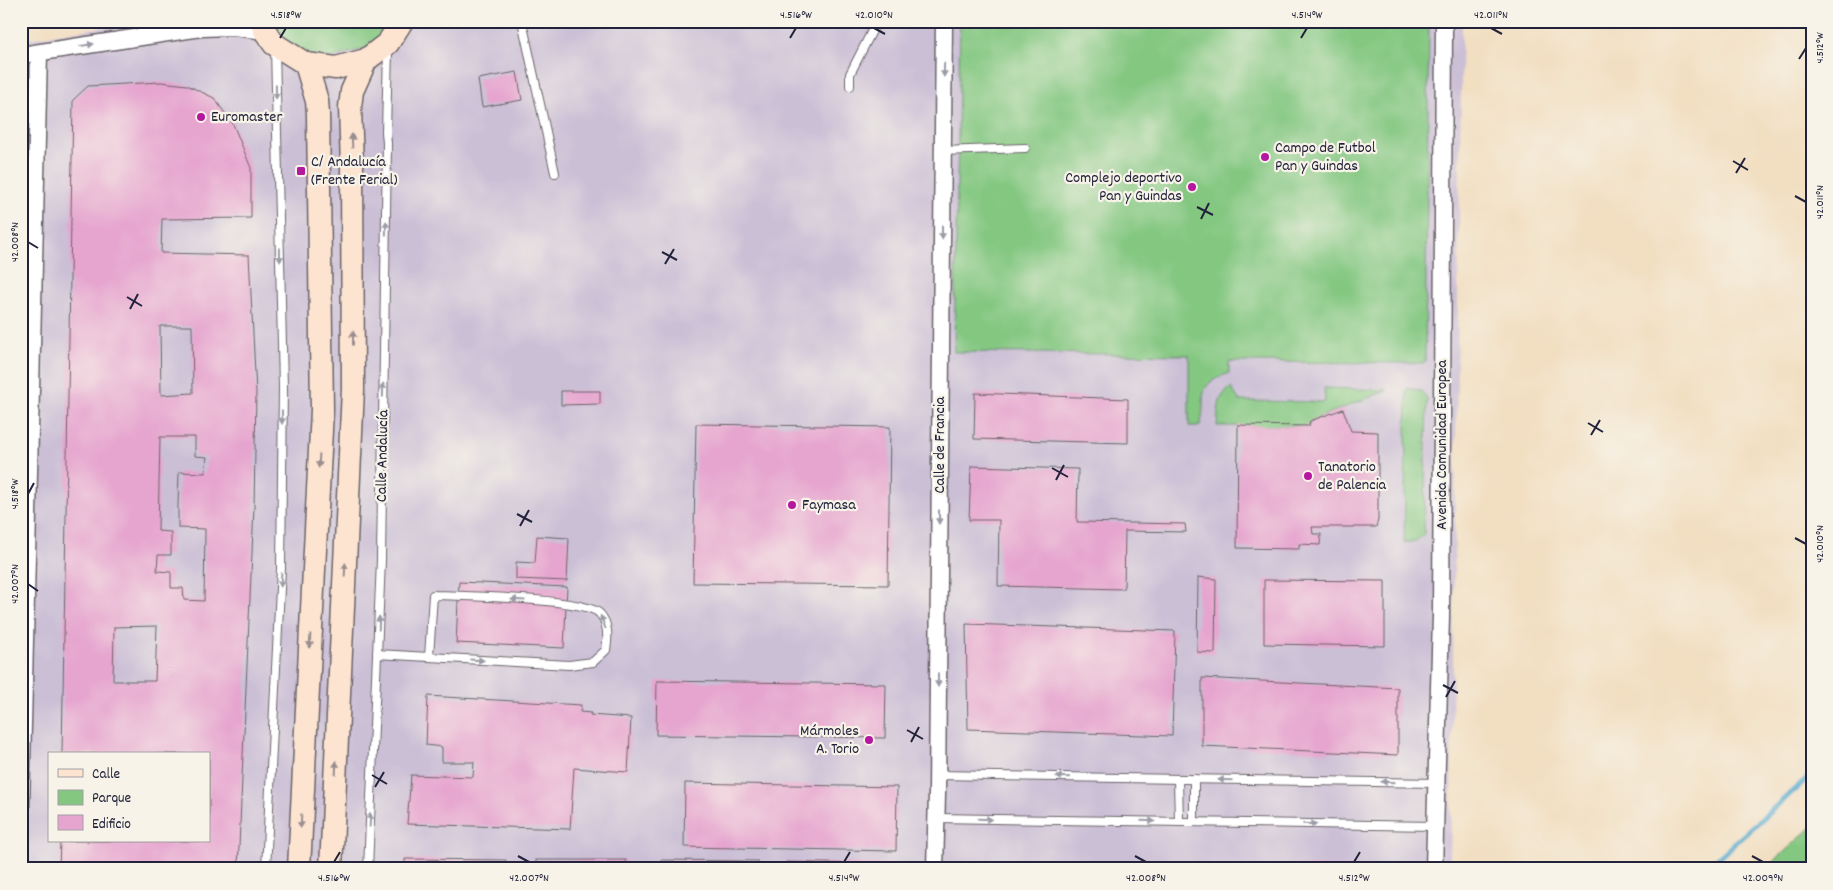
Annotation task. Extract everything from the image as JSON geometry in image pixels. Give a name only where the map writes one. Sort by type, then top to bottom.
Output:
[{"type":"main road","points":[[267,32],[306,64],[336,68],[366,60],[388,43],[400,27],[402,21]]},
{"type":"main road","name":"Calle Andalucía","points":[[331,869],[353,389],[350,108],[352,91],[366,60]]},
{"type":"main road","points":[[299,869],[322,410],[318,114],[317,101],[306,64]]},
{"type":"street","name":"Calle de Francia","points":[[935,869],[944,21]]},
{"type":"street","name":"Avenida Comunidad Europea","points":[[1434,869],[1441,616],[1444,21]]},
{"type":"street","points":[[21,55],[201,28],[234,27],[267,32]]},
{"type":"street","points":[[21,807],[39,53]]},
{"type":"lane","points":[[522,21],[555,173]]},
{"type":"lane","points":[[850,86],[850,74],[876,21]]},
{"type":"lane","points":[[266,869],[281,568],[282,378],[267,32]]},
{"type":"lane","name":"Calle Andalucía","points":[[368,869],[381,560],[388,43]]},
{"type":"lane","points":[[942,152],[1025,148]]},
{"type":"lane","points":[[377,654],[429,657],[569,665],[593,662],[606,650],[608,636],[600,613],[590,607],[566,603],[433,595],[429,657]]},
{"type":"lane","points":[[937,775],[1437,783]]},
{"type":"lane","points":[[1178,779],[1179,822]]},
{"type":"lane","points":[[1194,779],[1194,822]]},
{"type":"lane","points":[[936,818],[1435,826]]},
{"type":"shaded area","points":[[142,21],[1462,21],[1450,869],[21,869],[21,40]]},
{"type":"green space","points":[[261,21],[402,21],[388,43],[306,64]]},
{"type":"green space","name":"Complejo deportivo Pan y Guindas","points":[[960,21],[1429,21],[1425,363],[1229,362],[1229,373],[1217,378],[1205,388],[1200,426],[1189,426],[1189,355],[954,352]]},
{"type":"green space","points":[[1231,388],[1240,401],[1325,402],[1324,388],[1388,390],[1310,421],[1309,426],[1217,426],[1218,409],[1221,400],[1223,395]]},
{"type":"green space","points":[[1407,388],[1421,391],[1427,399],[1424,534],[1416,541],[1404,543]]},
{"type":"green space","points":[[1812,827],[1812,869],[1765,869]]},
{"type":"building","points":[[517,72],[522,100],[482,107],[478,79]]},
{"type":"building","points":[[161,82],[187,85],[214,98],[233,124],[251,168],[251,218],[162,219],[161,253],[249,255],[256,393],[254,507],[238,869],[59,869],[60,842],[210,842],[210,752],[62,752],[73,100],[88,86]],"holes":[[[160,326],[192,326],[193,393],[161,395]],[[160,437],[195,437],[195,456],[207,457],[205,473],[179,472],[178,505],[178,528],[205,529],[204,601],[184,600],[183,588],[171,588],[171,572],[157,571],[158,555],[171,555],[171,532],[158,531]],[[157,626],[155,681],[113,681],[114,627]]]},
{"type":"building","points":[[561,391],[600,391],[600,404],[561,405]]},
{"type":"building","points":[[975,393],[1128,399],[1128,443],[974,439]]},
{"type":"building","name":"Tanatorio de Palencia","points":[[1343,409],[1351,431],[1378,432],[1378,520],[1376,527],[1312,527],[1313,534],[1321,534],[1320,545],[1299,544],[1299,549],[1237,548],[1238,425],[1309,426],[1310,421]]},
{"type":"building","name":"Faymasa","points":[[696,424],[890,427],[888,585],[693,583]]},
{"type":"building","points":[[971,466],[1078,469],[1077,522],[1185,524],[1186,532],[1125,531],[1124,589],[998,586],[999,520],[969,520]]},
{"type":"building","points":[[537,536],[569,538],[567,581],[516,579],[516,562],[535,563]]},
{"type":"building","points":[[1198,577],[1216,579],[1215,653],[1197,652]]},
{"type":"building","points":[[1264,580],[1385,581],[1385,646],[1264,644]]},
{"type":"building","points":[[459,582],[567,587],[564,648],[456,643]]},
{"type":"building","points":[[966,624],[1175,631],[1172,736],[968,729]]},
{"type":"building","points":[[1202,678],[1398,688],[1398,755],[1202,746]]},
{"type":"building","points":[[657,681],[886,684],[885,738],[656,735]]},
{"type":"building","points":[[428,696],[581,705],[580,712],[591,713],[590,715],[631,718],[628,772],[574,768],[570,829],[407,824],[411,775],[473,777],[474,762],[442,762],[442,747],[426,745]]},
{"type":"building","points":[[685,783],[897,787],[896,851],[684,847]]},
{"type":"building","points":[[405,859],[506,860],[506,869],[405,869]]},
{"type":"building","points":[[536,860],[626,860],[626,869],[536,869]]},
{"type":"building","points":[[661,860],[758,861],[758,869],[660,869]]},
{"type":"building","points":[[786,862],[896,865],[896,869],[785,869]]},
{"type":"building","points":[[968,865],[1055,867],[1055,869],[968,869]]},
{"type":"building","points":[[1208,866],[1399,867],[1399,869],[1208,869]]},
{"type":"waterway","points":[[1706,869],[1812,774]]},
{"type":"place","name":"Euromaster","points":[[201,117]]},
{"type":"place","name":"Campo de Futbol Pan y Guindas","points":[[1265,157]]},
{"type":"place","name":"C/ Andalucía (Frente Ferial)","points":[[301,171]]},
{"type":"place","name":"Complejo deportivo Pan y Guindas","points":[[1192,187]]},
{"type":"place","name":"Tanatorio de Palencia","points":[[1308,476]]},
{"type":"place","name":"Faymasa","points":[[792,505]]},
{"type":"place","name":"Mármoles A. Torio","points":[[869,740]]}]
